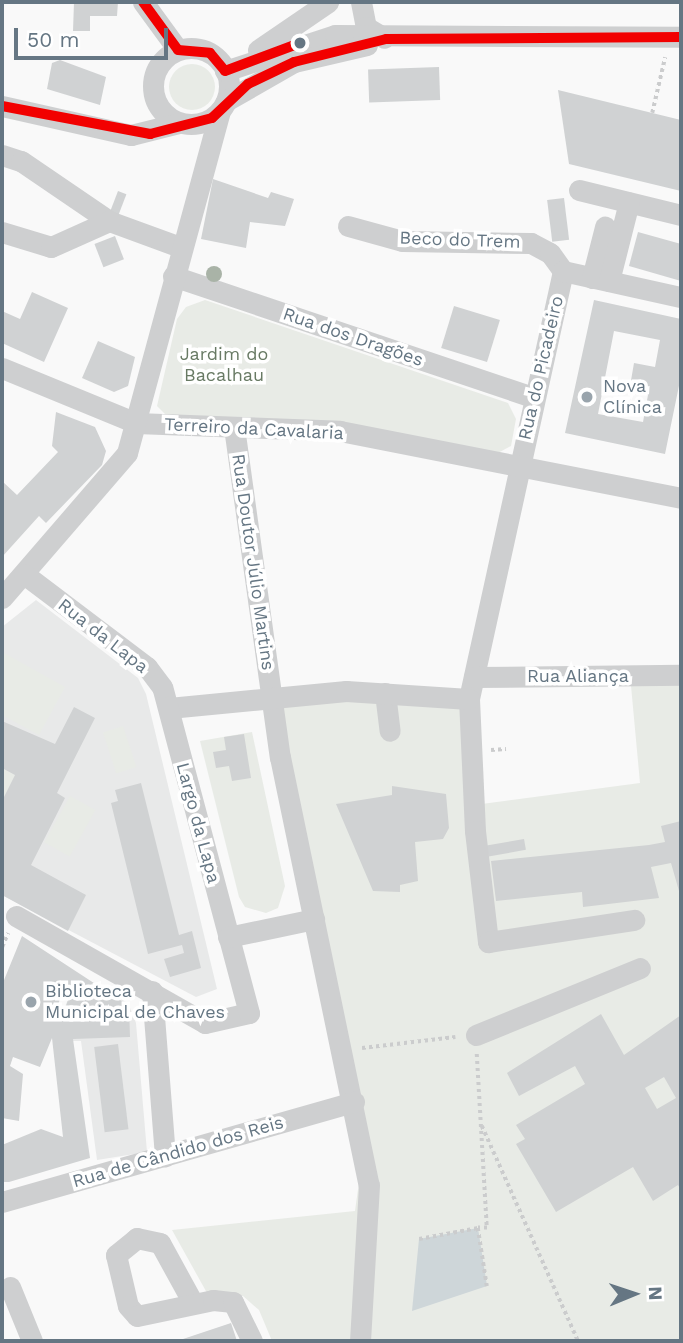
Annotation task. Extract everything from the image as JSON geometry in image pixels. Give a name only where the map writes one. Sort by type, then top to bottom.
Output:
[{"type":"street","points":[[143,2],[178,50]]},
{"type":"street","points":[[222,66],[258,50],[328,2]]},
{"type":"street","points":[[361,2],[366,27],[386,40]]},
{"type":"street","points":[[222,66],[318,37],[386,40],[681,37]]},
{"type":"street","points":[[2,106],[131,135],[179,123],[202,123],[223,106],[294,62],[386,40]]},
{"type":"street","points":[[179,123],[160,109],[152,87],[159,64],[178,50],[200,49],[222,66]]},
{"type":"street","points":[[222,66],[223,106]]},
{"type":"street","name":"Terreiro da Cavalaria","points":[[223,106],[180,247],[136,423],[340,431],[555,471],[681,498]]},
{"type":"street","points":[[2,155],[21,161],[109,221],[180,247]]},
{"type":"street","points":[[579,190],[681,215]]},
{"type":"street","points":[[601,279],[629,202]]},
{"type":"street","points":[[2,232],[51,247],[109,221]]},
{"type":"street","name":"Beco do Trem","points":[[348,226],[402,241],[531,243],[550,253],[563,271]]},
{"type":"street","points":[[601,279],[605,227]]},
{"type":"street","points":[[563,271],[680,297]]},
{"type":"street","name":"Rua do Picadeiro","points":[[563,271],[533,397],[469,699],[475,831],[488,942],[634,920]]},
{"type":"street","name":"Rua dos Dragões","points":[[173,276],[533,397]]},
{"type":"street","points":[[2,368],[136,423],[119,469],[2,598]]},
{"type":"street","name":"Rua Doutor Júlio Martins","points":[[234,427],[273,697]]},
{"type":"street","points":[[525,438],[538,462],[555,471]]},
{"type":"street","name":"Rua da Lapa","points":[[24,574],[147,667],[169,708]]},
{"type":"street","name":"Rua Aliança","points":[[474,677],[681,675]]},
{"type":"street","points":[[386,693],[390,732]]},
{"type":"street","points":[[169,708],[273,697],[386,693],[469,699]]},
{"type":"street","points":[[273,697],[314,919],[354,1102],[369,1185],[359,1341]]},
{"type":"street","name":"Largo da Lapa","points":[[152,990],[205,1023],[249,1013],[169,708]]},
{"type":"street","points":[[16,916],[152,990],[165,1156]]},
{"type":"street","points":[[228,937],[314,919]]},
{"type":"street","points":[[476,1035],[640,968]]},
{"type":"street","name":"Rua de Cândido dos Reis","points":[[2,1202],[354,1102]]},
{"type":"street","points":[[10,1287],[32,1341]]},
{"type":"street","points":[[192,1303],[233,1302],[252,1341]]},
{"type":"path","points":[[652,113],[665,64]]},
{"type":"path","points":[[343,1050],[476,1035],[487,1228],[419,1239]]},
{"type":"path","points":[[481,1125],[578,1341]]},
{"type":"path","points":[[478,1228],[487,1286]]},
{"type":"shaded area","points":[[36,600],[138,678],[146,694],[217,989],[196,997],[2,895],[2,627]]},
{"type":"shaded area","points":[[77,976],[128,1003],[136,1023],[147,1152],[97,1160],[81,1041],[73,1041],[73,1011],[65,1007]]},
{"type":"shaded area","points":[[478,1228],[487,1286],[412,1311],[419,1239]]},
{"type":"green space","points":[[192,64],[201,65],[208,71],[214,78],[214,96],[208,103],[201,109],[192,110],[183,109],[176,103],[170,96],[169,87],[170,78],[176,71],[183,65]]},
{"type":"green space","name":"Jardim do Bacalhau","points":[[205,300],[508,403],[516,419],[511,446],[496,454],[173,422],[157,406],[177,319],[186,307]]},
{"type":"green space","points":[[2,652],[65,687],[39,735],[2,715]]},
{"type":"green space","points":[[630,675],[681,675],[681,1341],[272,1341],[259,1310],[243,1296],[207,1293],[172,1230],[355,1211],[365,1138],[273,697],[459,698],[474,805],[640,783]]},
{"type":"green space","points":[[123,726],[136,767],[116,773],[103,732]]},
{"type":"green space","points":[[252,732],[285,886],[278,908],[266,913],[245,907],[239,897],[200,741]]},
{"type":"green space","points":[[2,768],[15,775],[2,801]]},
{"type":"green space","points":[[70,796],[95,810],[70,856],[44,842]]},
{"type":"building","points":[[74,2],[118,2],[117,16],[90,16],[90,31],[73,31]]},
{"type":"building","points":[[60,60],[106,77],[100,105],[47,89],[52,63]]},
{"type":"building","points":[[439,67],[440,100],[369,102],[368,69]]},
{"type":"building","points":[[558,90],[681,120],[681,191],[569,164]]},
{"type":"building","points":[[213,179],[268,198],[271,192],[294,199],[285,226],[250,222],[246,248],[201,239]]},
{"type":"building","points":[[118,191],[126,194],[118,217],[109,213]]},
{"type":"building","points":[[564,198],[569,240],[552,242],[547,200]]},
{"type":"building","points":[[638,232],[681,244],[681,281],[629,266]]},
{"type":"building","points":[[115,236],[124,259],[103,267],[94,244]]},
{"type":"building","points":[[32,292],[68,308],[44,362],[2,343],[2,311],[20,319]]},
{"type":"building","points":[[594,300],[681,319],[681,376],[665,454],[565,433]],"holes":[[[614,331],[660,340],[655,367],[634,363],[629,392],[648,395],[643,422],[598,414]]]},
{"type":"building","points":[[454,306],[500,320],[487,362],[441,348]]},
{"type":"building","points":[[98,341],[135,357],[128,386],[114,392],[82,378]]},
{"type":"building","points":[[56,412],[95,427],[106,451],[102,465],[46,523],[39,516],[2,557],[2,481],[17,495],[58,452],[52,446]]},
{"type":"building","points":[[74,707],[95,718],[57,793],[65,798],[31,865],[86,895],[68,931],[2,895],[2,801],[15,775],[2,768],[2,721],[55,744]]},
{"type":"building","points":[[244,734],[251,778],[232,781],[229,766],[216,768],[213,752],[226,750],[224,737]]},
{"type":"building","points":[[141,783],[179,935],[192,931],[201,968],[170,977],[164,959],[184,953],[182,945],[148,954],[111,803],[118,801],[115,790]]},
{"type":"building","points":[[392,786],[446,794],[449,828],[443,839],[415,842],[418,881],[400,885],[400,892],[373,891],[336,804],[392,795]]},
{"type":"building","points":[[681,821],[681,898],[671,863],[651,867],[659,898],[583,907],[582,892],[496,901],[491,861],[665,842],[661,826]]},
{"type":"building","points":[[524,839],[526,850],[488,856],[487,846]]},
{"type":"building","points":[[22,936],[129,1006],[130,1037],[73,1039],[90,1158],[9,1182],[2,1182],[2,1145],[41,1129],[63,1137],[52,1038],[40,1067],[13,1057],[10,1066],[23,1074],[19,1121],[2,1118],[2,985]],"holes":[[[64,986],[72,988],[66,1006],[75,1011],[70,1017],[55,1015]]]},
{"type":"building","points":[[601,1014],[624,1055],[681,1015],[681,1190],[678,1185],[653,1201],[633,1167],[556,1212],[516,1144],[525,1139],[516,1125],[585,1084],[575,1066],[519,1096],[507,1073]],"holes":[[[664,1077],[676,1098],[657,1109],[645,1088]]]},
{"type":"building","points":[[118,1044],[128,1129],[105,1132],[94,1047]]},
{"type":"building","points":[[231,1323],[237,1341],[177,1341]]},
{"type":"transit line","points":[[143,2],[178,50],[210,53],[225,71],[300,43]]},
{"type":"transit line","points":[[2,106],[150,134],[212,118],[248,84],[294,62],[386,39],[681,37]]},
{"type":"place","name":"Nova Clínica","points":[[587,397]]},
{"type":"place","name":"Biblioteca Municipal de Chaves","points":[[31,1002]]}]
